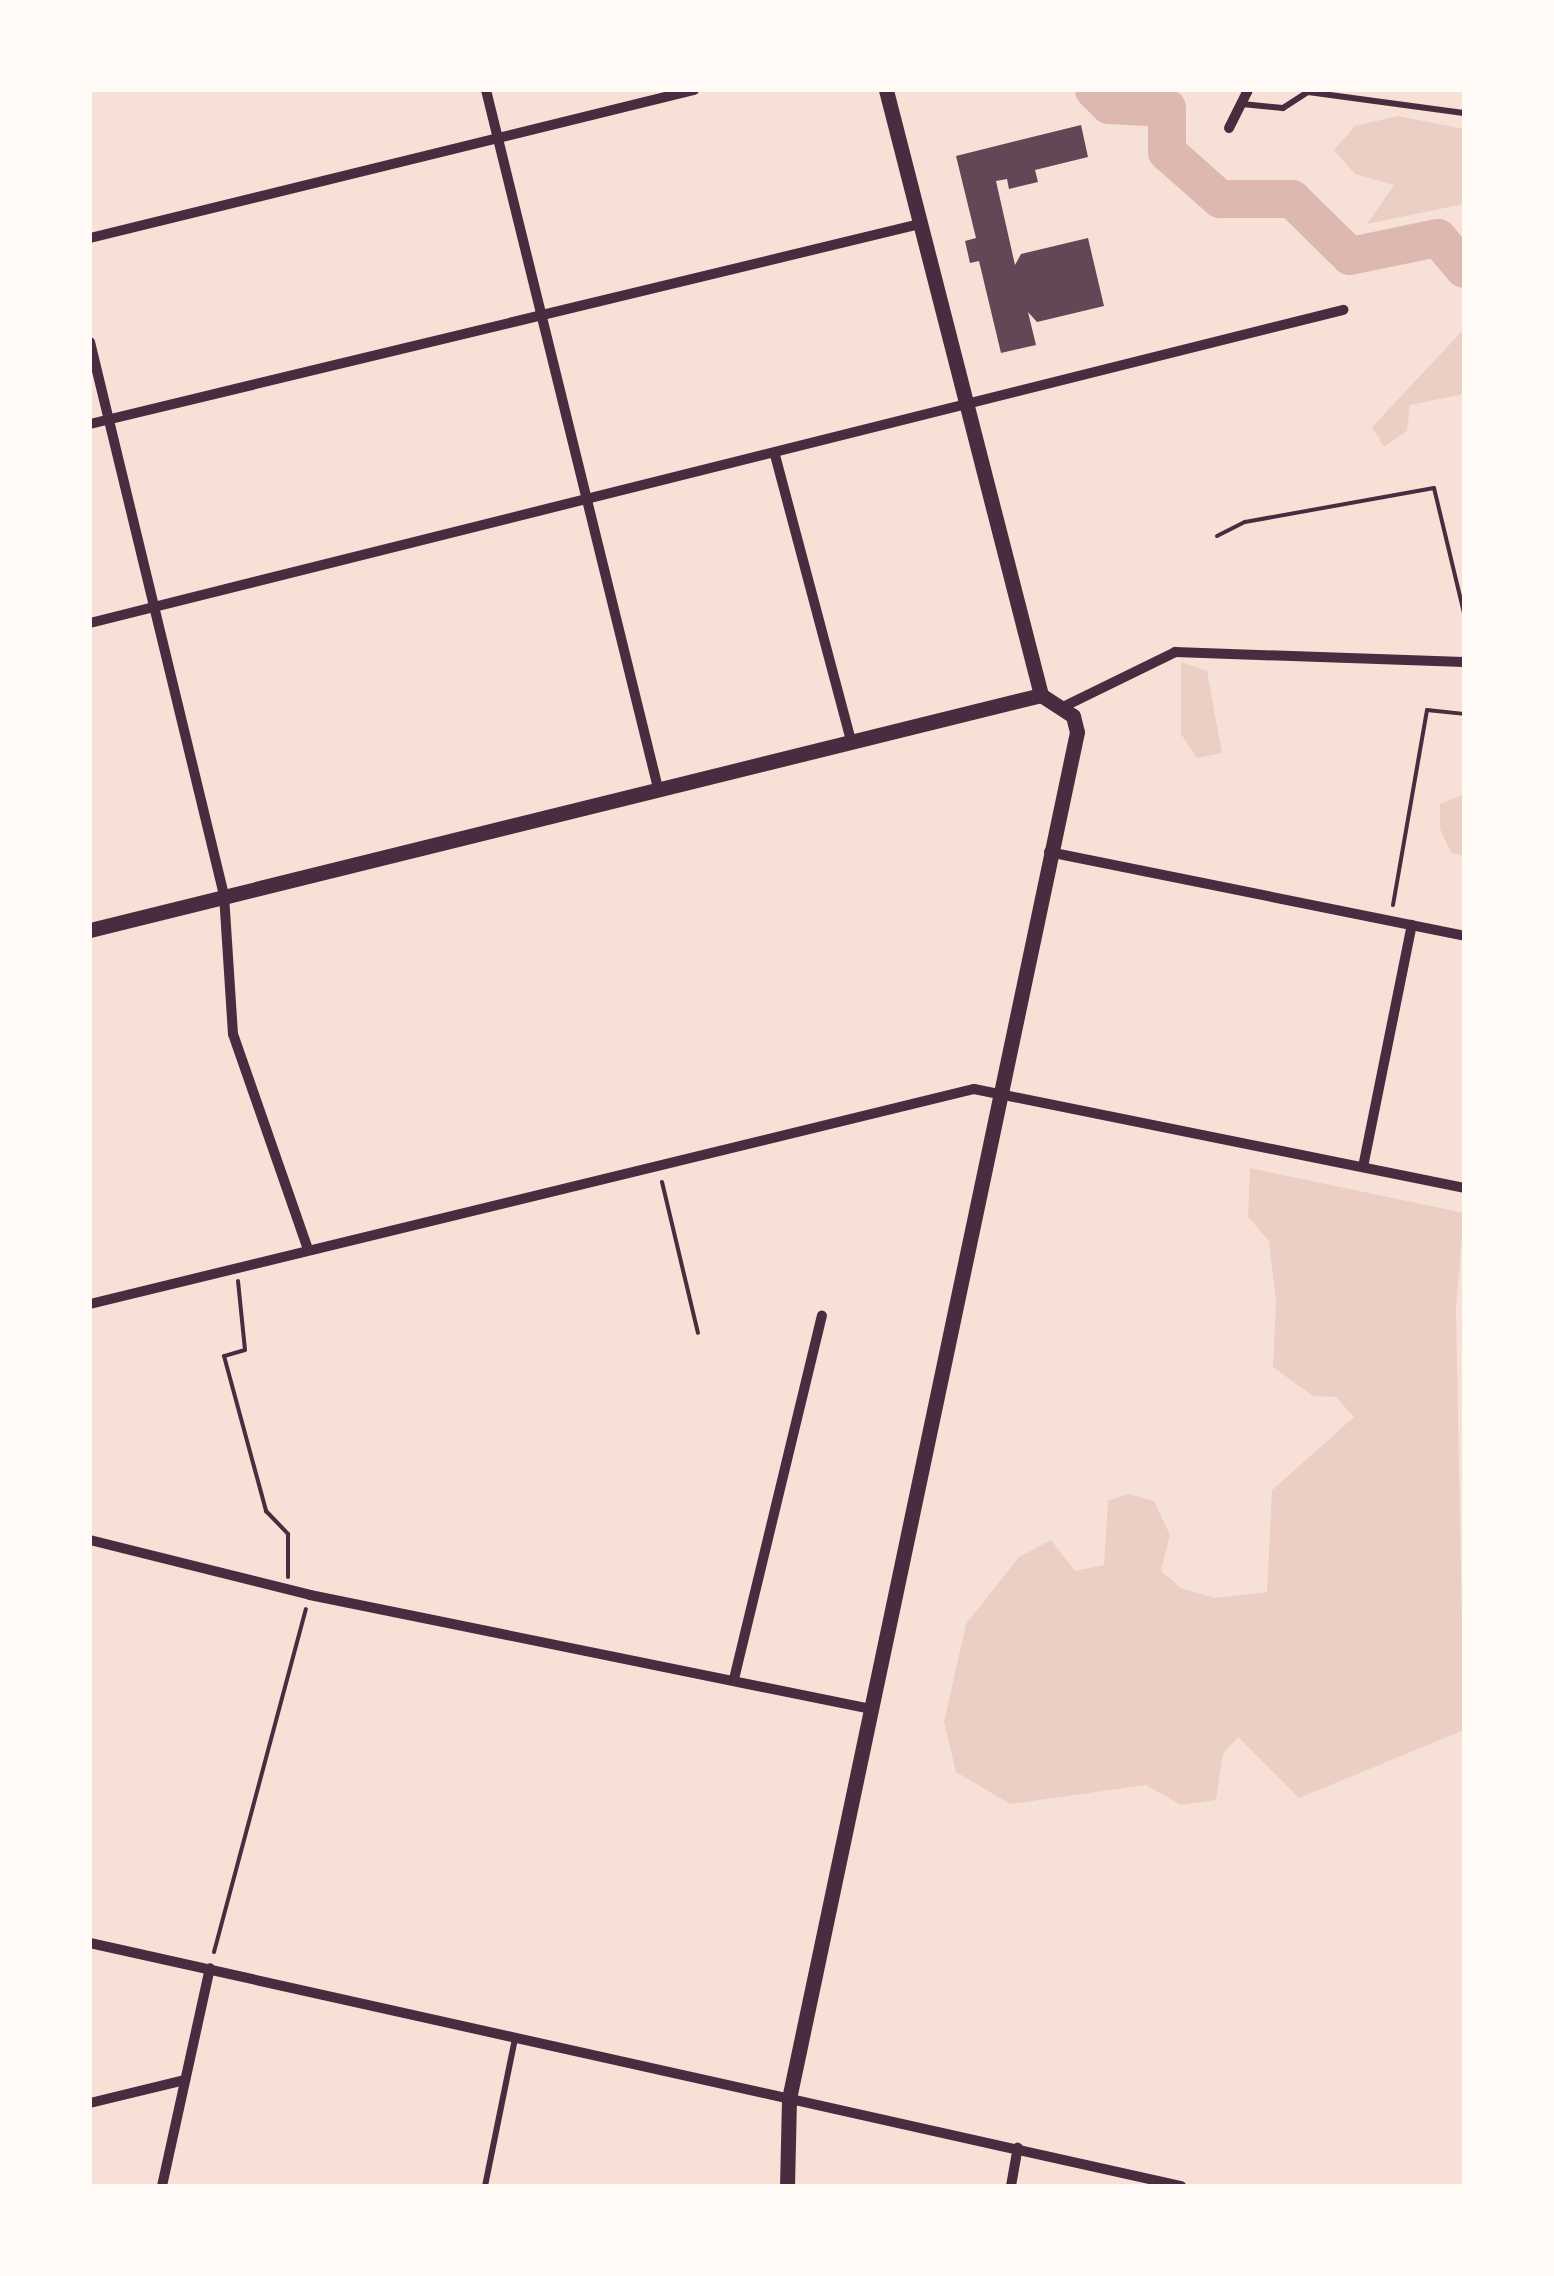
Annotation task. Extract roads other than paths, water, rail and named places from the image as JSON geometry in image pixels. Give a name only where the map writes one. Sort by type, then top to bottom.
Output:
[{"type":"street","points":[[486,90],[658,788]]},
{"type":"street","points":[[90,238],[694,90]]},
{"type":"street","points":[[886,90],[1042,695]]},
{"type":"street","points":[[1228,128],[1248,90]]},
{"type":"street","points":[[90,424],[920,224]]},
{"type":"street","points":[[90,622],[774,454],[964,401],[1343,310]]},
{"type":"street","points":[[90,342],[224,895],[233,1034],[307,1247]]},
{"type":"street","points":[[774,454],[851,741]]},
{"type":"street","points":[[1065,706],[1174,652],[1464,662]]},
{"type":"street","points":[[90,930],[1042,695],[1065,706],[1077,732],[1048,852],[790,2098],[786,2186]]},
{"type":"street","points":[[1048,852],[1464,936]]},
{"type":"street","points":[[1364,1167],[1412,925]]},
{"type":"street","points":[[90,1304],[307,1247],[974,1089],[1464,1188]]},
{"type":"street","points":[[734,1680],[822,1315]]},
{"type":"street","points":[[90,1540],[288,1586],[310,1595],[871,1709]]},
{"type":"street","points":[[90,1943],[1181,2186]]},
{"type":"street","points":[[162,2186],[210,1968]]},
{"type":"street","points":[[90,2103],[186,2080]]},
{"type":"street","points":[[1010,2186],[1018,2148]]},
{"type":"lane","points":[[1240,104],[1283,108],[1308,92],[1464,113]]},
{"type":"lane","points":[[485,2186],[515,2037]]},
{"type":"waterway","points":[[1094,90],[1109,105],[1167,108],[1167,152],[1220,199],[1292,199],[1350,256],[1438,238],[1464,269]]}]
